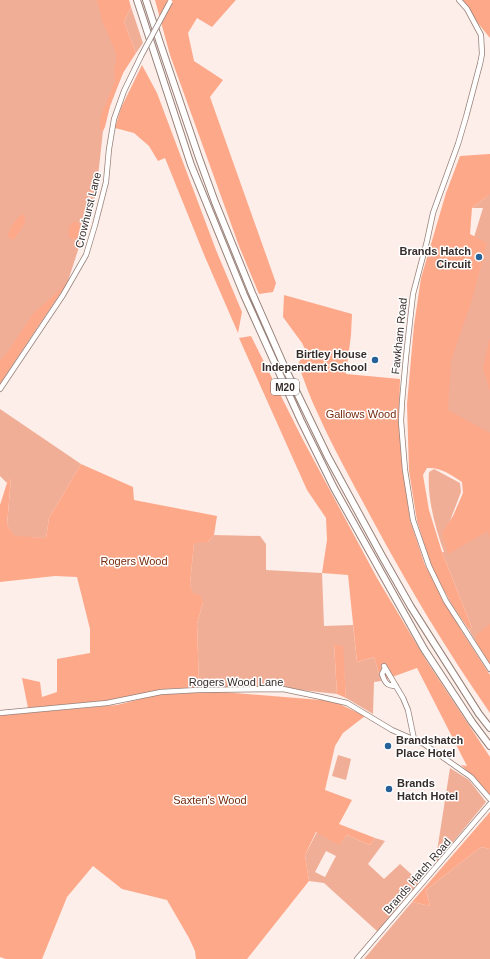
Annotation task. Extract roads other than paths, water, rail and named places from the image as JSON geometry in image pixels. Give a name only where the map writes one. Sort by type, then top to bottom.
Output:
[{"type":"highway","name":"M20","points":[[137,0],[191,165],[244,295],[301,421],[334,488],[424,649],[472,722],[490,746]]},
{"type":"highway","name":"M20","points":[[146,0],[215,202],[252,293],[285,368],[328,457],[407,601],[490,728]]},
{"type":"street","name":"Fawkham Road","points":[[459,0],[481,35],[482,54],[458,144],[433,213],[413,294],[401,421],[405,470],[413,520],[429,566],[446,601],[490,670]]},
{"type":"street","name":"Crowhurst Lane","points":[[0,389],[63,295],[86,255],[106,182],[114,119],[124,91],[171,1]]},
{"type":"street","points":[[384,667],[382,674],[385,682],[390,686],[396,686],[403,698],[408,710],[414,739]]},
{"type":"street","name":"Rogers Wood Lane","points":[[0,713],[107,703],[161,692],[283,689],[347,703],[392,730],[424,744],[471,777],[490,799]]},
{"type":"street","points":[[404,734],[412,729]]},
{"type":"street","name":"Brands Hatch Road","points":[[357,959],[490,804]]},
{"type":"place","name":"Brands Hatch Circuit","points":[[479,257]]},
{"type":"place","name":"Birtley House Independent School","points":[[375,360]]},
{"type":"place","name":"Brandshatch Place Hotel","points":[[388,746]]},
{"type":"place","name":"Brands Hatch Hotel","points":[[389,789]]},
{"type":"park label","name":"Gallows Wood","points":[[361,414]]},
{"type":"park label","name":"Rogers Wood","points":[[134,561]]},
{"type":"park label","name":"Saxten's Wood","points":[[210,800]]}]
